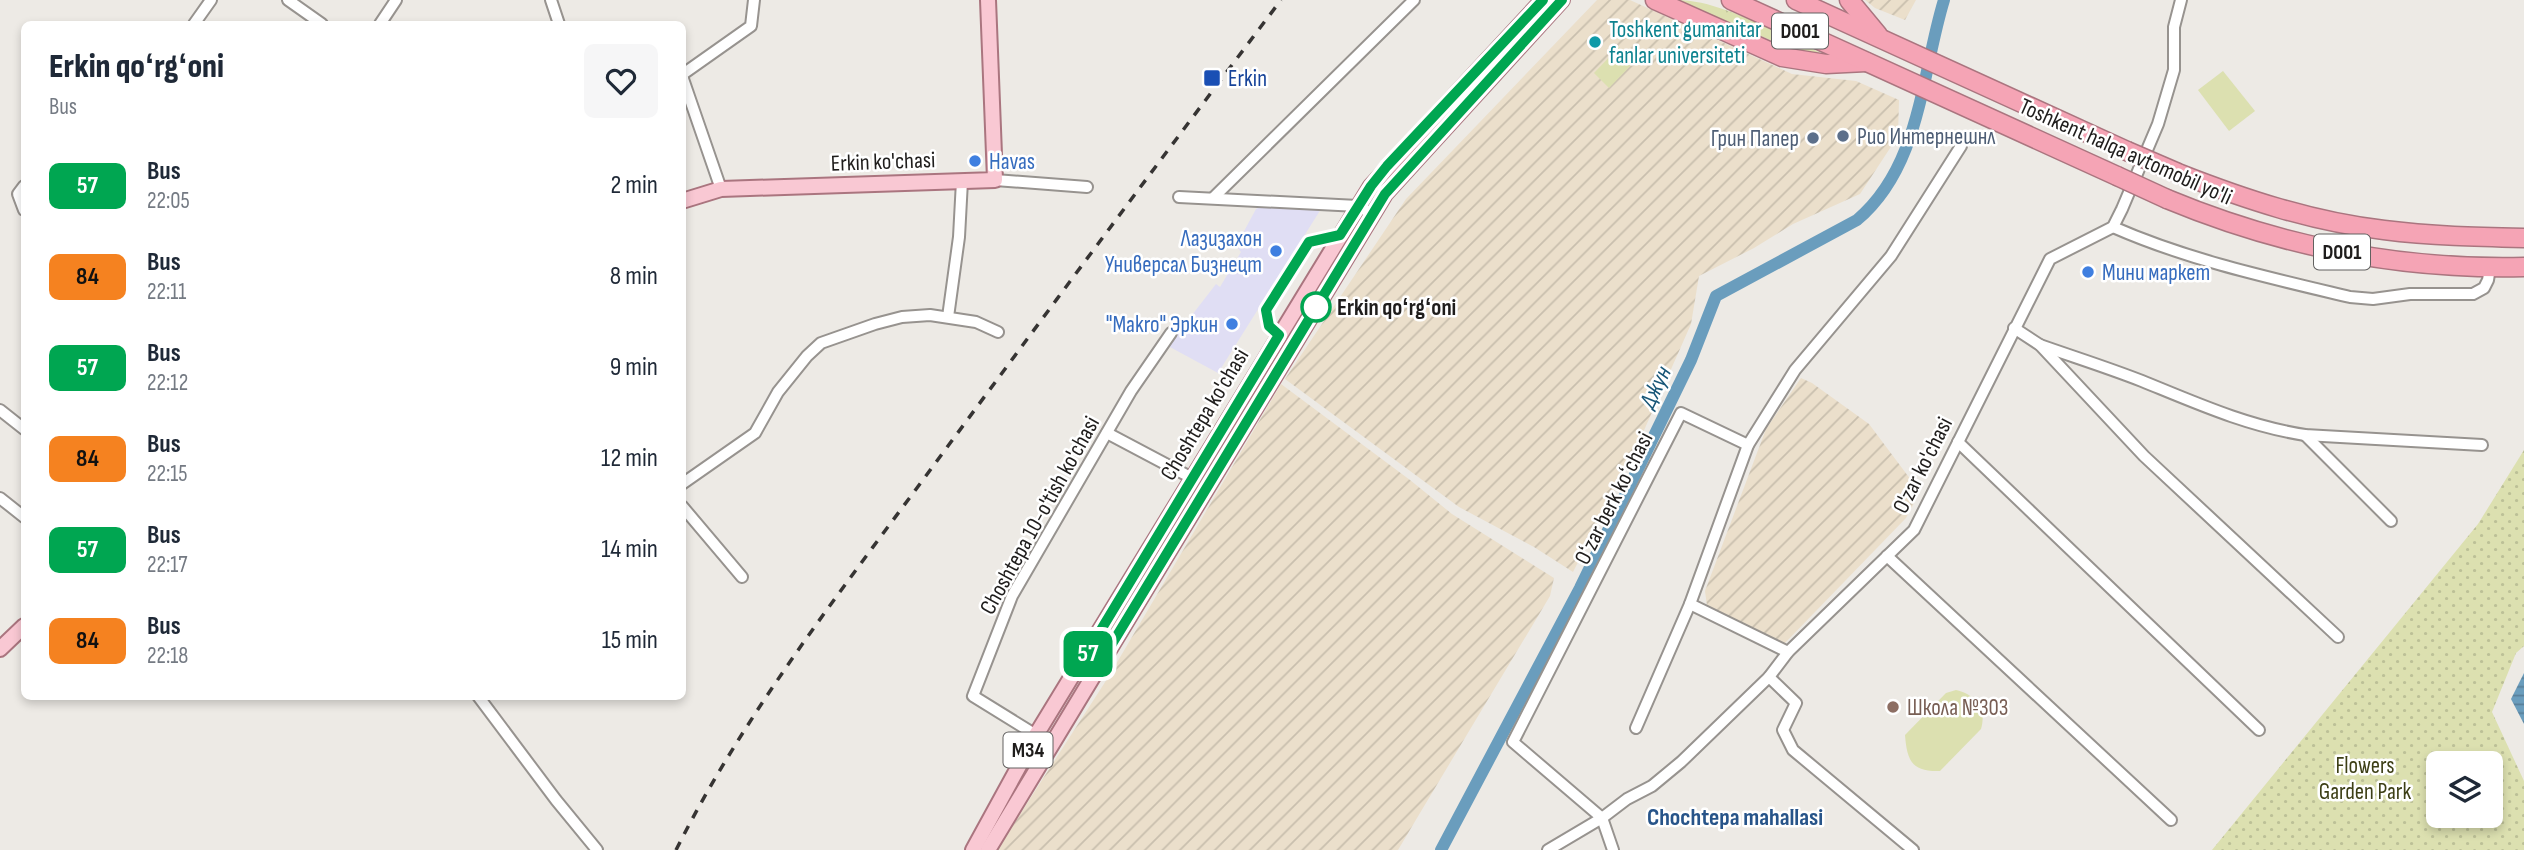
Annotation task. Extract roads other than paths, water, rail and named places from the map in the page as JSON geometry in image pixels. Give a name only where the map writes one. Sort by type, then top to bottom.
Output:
[{"type":"highway","points":[[1655,0],[1782,57],[1826,64],[1868,62]]},
{"type":"highway","name":"Toshkent halqa avtomobil yo'li","points":[[1731,0],[2167,199],[2225,222],[2320,248],[2357,255],[2440,265],[2524,267]]},
{"type":"highway","name":"Toshkent halqa avtomobil yo'li","points":[[1796,0],[2127,151],[2232,194],[2340,223],[2384,230],[2444,236],[2524,238]]},
{"type":"highway","points":[[1849,0],[1880,37]]},
{"type":"main road","points":[[988,0],[995,180]]},
{"type":"main road","name":"Choshtepa ko'chasi","points":[[973,850],[1036,735],[1358,206],[1387,166],[1542,0]]},
{"type":"main road","name":"Choshtepa ko'chasi","points":[[988,850],[1372,214],[1400,177],[1562,0]]},
{"type":"main road","name":"Erkin ko'chasi","points":[[686,200],[721,189],[995,180]]},
{"type":"main road","points":[[0,649],[21,629]]},
{"type":"main road","points":[[1087,653],[1101,662]]},
{"type":"street","points":[[196,21],[211,0]]},
{"type":"street","points":[[288,0],[317,21]]},
{"type":"street","points":[[382,21],[396,0]]},
{"type":"street","points":[[551,0],[558,21]]},
{"type":"street","points":[[686,72],[751,26],[754,0]]},
{"type":"street","points":[[1213,198],[1414,0]]},
{"type":"street","points":[[2181,0],[2174,27],[2174,70],[2158,124],[2113,227],[2138,238],[2213,262],[2350,297],[2373,299],[2410,294],[2473,294],[2484,288],[2490,268]]},
{"type":"street","points":[[686,83],[721,189]]},
{"type":"street","points":[[1636,728],[1690,604],[1748,445],[1795,370],[1891,256],[1961,146]]},
{"type":"street","name":"Erkin ko'chasi","points":[[995,180],[1087,187]]},
{"type":"street","points":[[948,317],[960,237],[962,181]]},
{"type":"street","points":[[1179,197],[1358,206],[1372,214]]},
{"type":"street","name":"O'zar ko'chasi","points":[[1548,850],[1652,786],[1681,762],[1769,677],[1788,652],[1913,530],[2050,259],[2113,227]]},
{"type":"street","points":[[686,481],[755,433],[778,392],[821,343],[902,317],[930,315],[976,322],[998,332]]},
{"type":"street","points":[[2014,328],[2040,345],[2249,423],[2305,435],[2482,445]]},
{"type":"street","name":"Choshtepa 10-o'tish ko'chasi","points":[[1036,735],[973,696],[1013,596],[1131,391],[1171,333]]},
{"type":"street","points":[[2040,345],[2144,456],[2338,637]]},
{"type":"street","points":[[0,410],[21,427]]},
{"type":"street","name":"Oʻzar berk koʻchasi","points":[[1602,818],[1513,742],[1681,413],[1748,445]]},
{"type":"street","points":[[1107,433],[1192,478]]},
{"type":"street","points":[[2305,435],[2391,521]]},
{"type":"street","points":[[1958,442],[2259,730]]},
{"type":"street","points":[[0,498],[21,515]]},
{"type":"street","points":[[686,511],[742,577]]},
{"type":"street","points":[[1887,556],[2171,820]]},
{"type":"street","points":[[1690,604],[1788,652]]},
{"type":"street","points":[[1769,677],[1796,703],[1783,730],[1793,750],[1913,850]]},
{"type":"street","points":[[481,700],[597,850]]},
{"type":"street","points":[[1602,818],[1613,850]]},
{"type":"water","points":[[2524,673],[2524,724],[2511,699]]},
{"type":"waterway","name":"Джун","points":[[1441,850],[1580,588],[1691,360],[1716,296],[1857,220],[1878,198],[1907,146],[1944,0]]},
{"type":"railway","points":[[676,850],[732,750],[795,654],[1281,0]]},
{"type":"place","name":"Toshkent gumanitar fanlar universiteti","points":[[1595,42]]},
{"type":"place","name":"Erkin","points":[[1212,78]]},
{"type":"place","name":"Рио Интернешнл","points":[[1843,136]]},
{"type":"place","name":"Грин Папер","points":[[1813,138]]},
{"type":"place","name":"Havas","points":[[975,161]]},
{"type":"place","name":"Лазизахон Универсал Бизнецт","points":[[1276,251]]},
{"type":"place","name":"Мини маркет","points":[[2088,272]]},
{"type":"place","name":"Erkin qoʻrgʻoni","points":[[1316,307]]},
{"type":"place","name":"\"Makro\" Эркин","points":[[1232,324]]},
{"type":"place","name":"Школа №303","points":[[1893,707]]},
{"type":"district","name":"Chochtepa mahallasi","points":[[1735,817]]},
{"type":"park label","name":"Flowers Garden Park","points":[[2365,778]]}]
